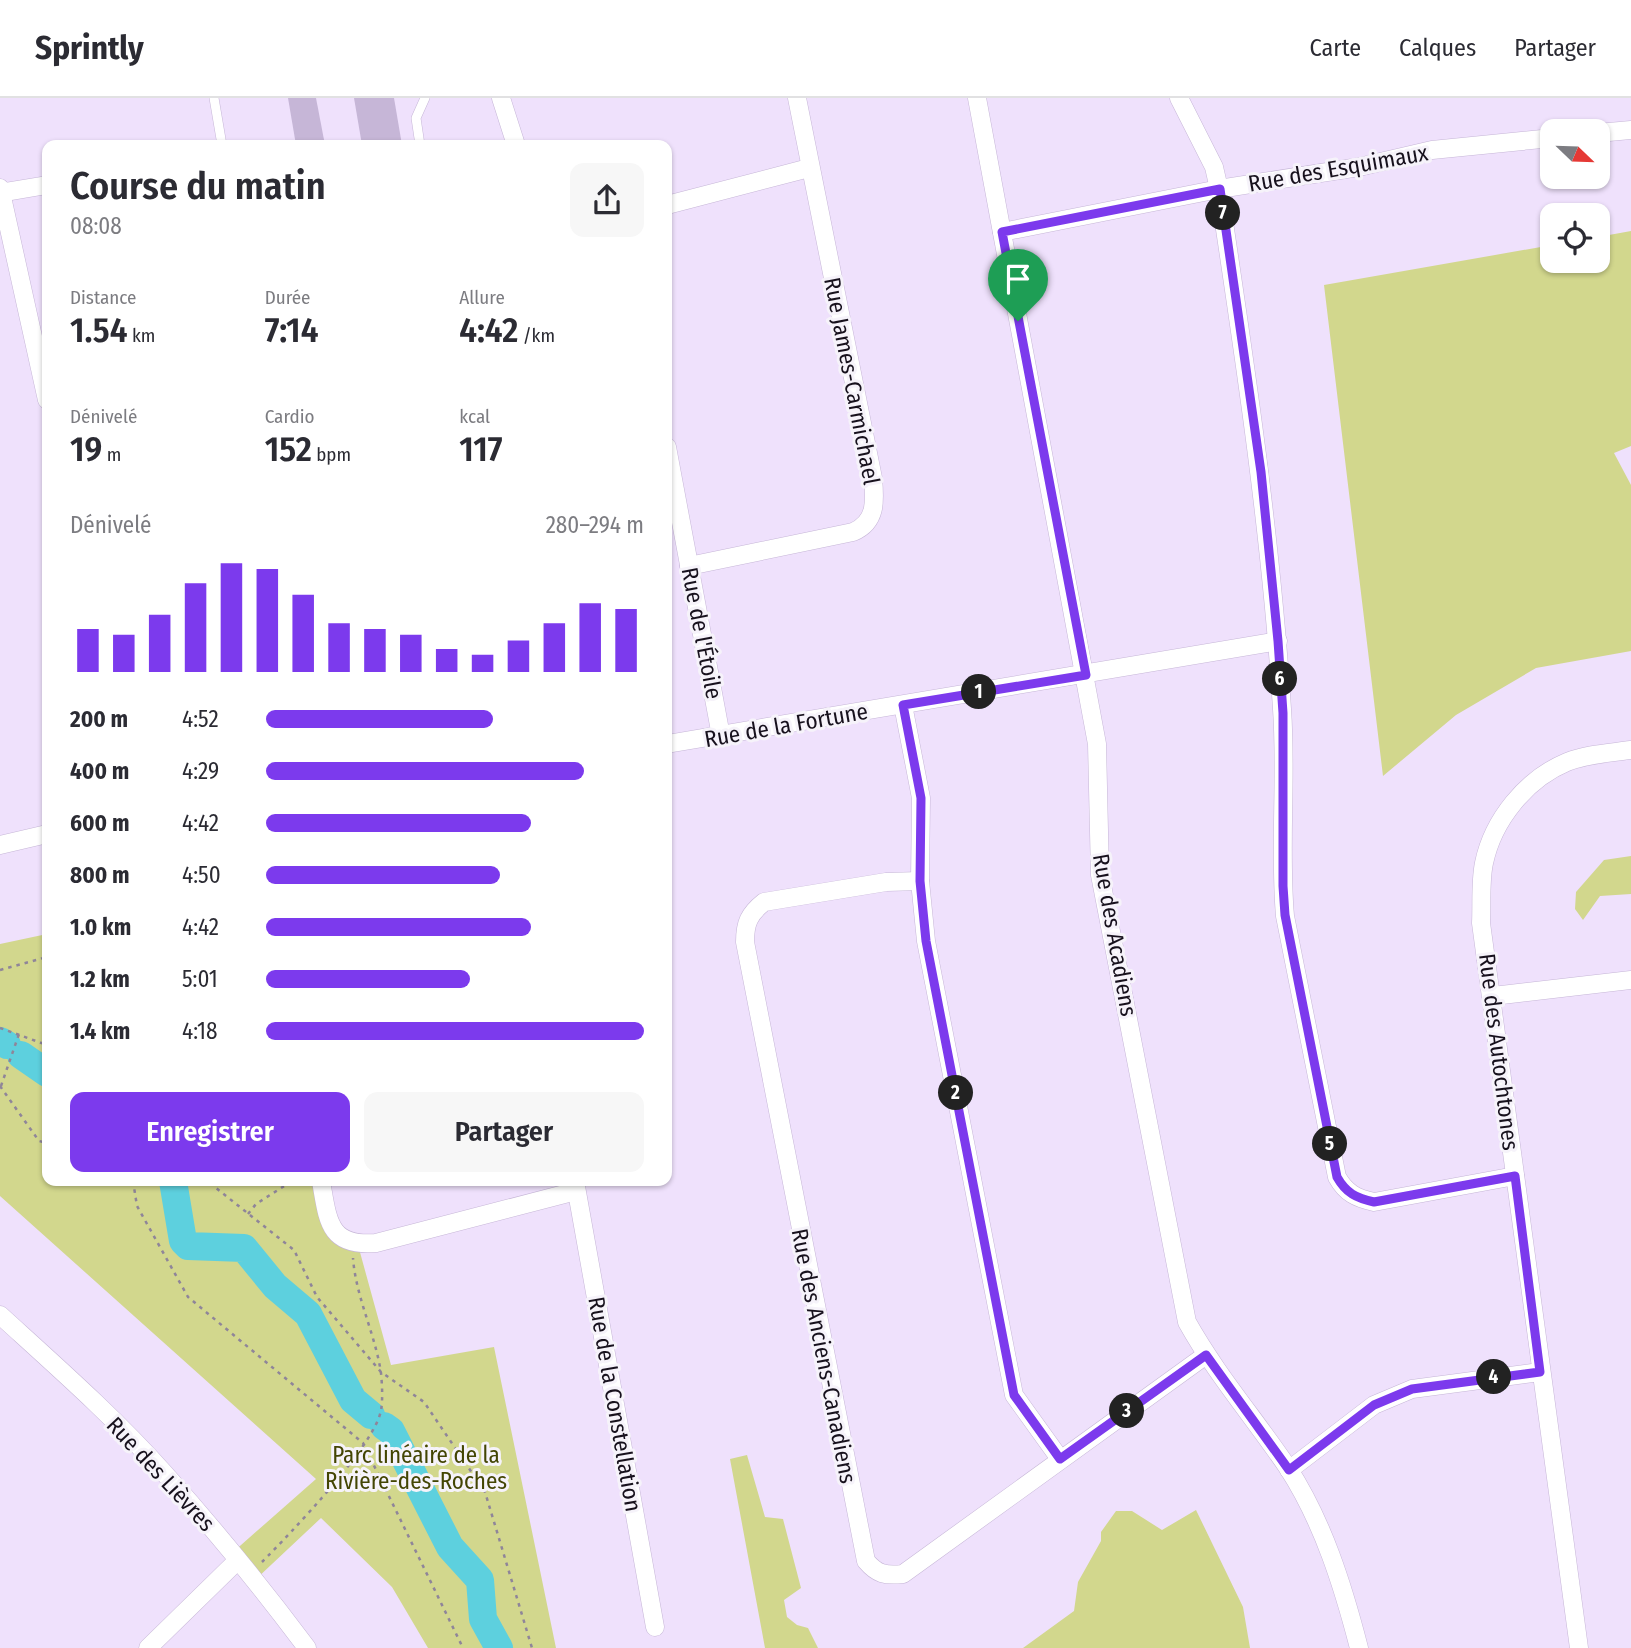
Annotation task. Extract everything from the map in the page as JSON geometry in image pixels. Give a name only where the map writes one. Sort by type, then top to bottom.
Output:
[{"type":"street","points":[[500,98],[514,140]]},
{"type":"street","name":"Rue James-Carmichael","points":[[689,566],[853,532],[866,527],[872,514],[875,496],[873,478],[797,98]]},
{"type":"street","name":"Rue des Acadiens","points":[[977,98],[1097,744],[1100,875],[1187,1322],[1206,1355],[1289,1470],[1326,1543],[1359,1648]]},
{"type":"street","points":[[1179,98],[1214,167],[1220,189],[1261,472],[1278,641],[1284,748],[1285,915],[1337,1177],[1344,1190],[1358,1199],[1374,1202],[1515,1176]]},
{"type":"street","points":[[1610,132],[1631,130]]},
{"type":"street","name":"Rue des Esquimaux","points":[[1002,232],[1220,189],[1359,167],[1432,150],[1540,139]]},
{"type":"street","points":[[672,204],[810,168]]},
{"type":"street","points":[[42,186],[0,191],[42,378]]},
{"type":"street","name":"Rue de l'Étoile","points":[[672,474],[721,736]]},
{"type":"street","name":"Rue de la Fortune","points":[[672,743],[1278,641]]},
{"type":"street","points":[[903,705],[921,798],[920,881],[926,941],[1014,1395],[1060,1459]]},
{"type":"street","name":"Rue des Autochtones","points":[[1578,1648],[1493,996],[1481,923],[1483,864],[1496,828],[1514,802],[1536,782],[1566,763],[1596,754],[1631,750]]},
{"type":"street","points":[[0,845],[42,835]]},
{"type":"street","name":"Rue des Anciens-Canadiens","points":[[920,881],[886,882],[764,902],[751,912],[745,926],[745,942],[866,1561],[875,1572],[889,1576],[902,1574],[1206,1355]]},
{"type":"street","points":[[1493,996],[1631,980]]},
{"type":"street","points":[[322,1186],[331,1229],[342,1238],[359,1245],[376,1243],[575,1186]]},
{"type":"street","name":"Rue de la Constellation","points":[[575,1186],[655,1627]]},
{"type":"street","name":"Rue des Lièvres","points":[[0,1315],[74,1381],[164,1473],[250,1574],[307,1648]]},
{"type":"street","points":[[1289,1470],[1374,1405],[1412,1389],[1540,1372]]},
{"type":"street","points":[[148,1648],[238,1560]]},
{"type":"lane","points":[[214,98],[221,140]]},
{"type":"lane","points":[[419,140],[416,118],[425,98]]},
{"type":"path","points":[[0,970],[42,958]]},
{"type":"path","points":[[0,1028],[42,1043]]},
{"type":"path","points":[[19,1034],[1,1086],[42,1142]]},
{"type":"path","points":[[134,1186],[137,1206],[188,1297],[363,1443],[463,1648]]},
{"type":"path","points":[[215,1186],[294,1250],[317,1297],[381,1372],[424,1402],[485,1492],[532,1648]]},
{"type":"path","points":[[247,1214],[256,1204],[284,1186]]},
{"type":"path","points":[[250,1574],[308,1515],[375,1428],[382,1410],[381,1372],[355,1280],[352,1242]]},
{"type":"green space","points":[[1631,231],[1631,446],[1614,453],[1631,485],[1631,651],[1536,668],[1456,715],[1383,776],[1324,285],[1540,247],[1540,273],[1610,273],[1610,235]]},
{"type":"green space","points":[[1631,856],[1631,894],[1600,896],[1583,920],[1575,909],[1576,892],[1604,860]]},
{"type":"green space","name":"Parc linéaire de la Rivière-des-Roches","points":[[42,935],[42,1186],[322,1186],[327,1216],[358,1245],[391,1365],[494,1347],[556,1648],[428,1648],[392,1587],[321,1518],[255,1580],[232,1553],[316,1479],[0,1196],[0,944]]},
{"type":"green space","points":[[747,1455],[765,1517],[783,1519],[801,1588],[784,1600],[787,1617],[797,1625],[808,1628],[818,1648],[765,1648],[730,1459]]},
{"type":"green space","points":[[1196,1510],[1243,1607],[1250,1648],[1023,1648],[1074,1611],[1078,1582],[1101,1541],[1101,1532],[1116,1511],[1132,1511],[1162,1530]]},
{"type":"building","points":[[288,98],[316,98],[324,140],[295,140]]},
{"type":"building","points":[[354,98],[394,98],[401,140],[361,140]]},
{"type":"waterway","points":[[0,1041],[7,1045]]},
{"type":"waterway","points":[[21,1055],[42,1070]]},
{"type":"waterway","points":[[174,1186],[183,1241],[188,1246],[244,1248],[275,1286],[308,1314],[353,1400],[371,1415]]},
{"type":"waterway","points":[[384,1426],[391,1431],[450,1547],[480,1580],[483,1619],[499,1648]]},
{"type":"route","points":[[1220,189],[1261,472],[1278,641],[1283,713],[1285,915],[1337,1177],[1344,1190],[1358,1199],[1374,1202],[1515,1176],[1540,1372],[1412,1389],[1374,1405],[1289,1470],[1206,1355],[1060,1459],[1014,1395],[926,941],[920,881],[921,798],[903,705],[1086,675],[1018,321],[1002,232],[1220,189]]}]
